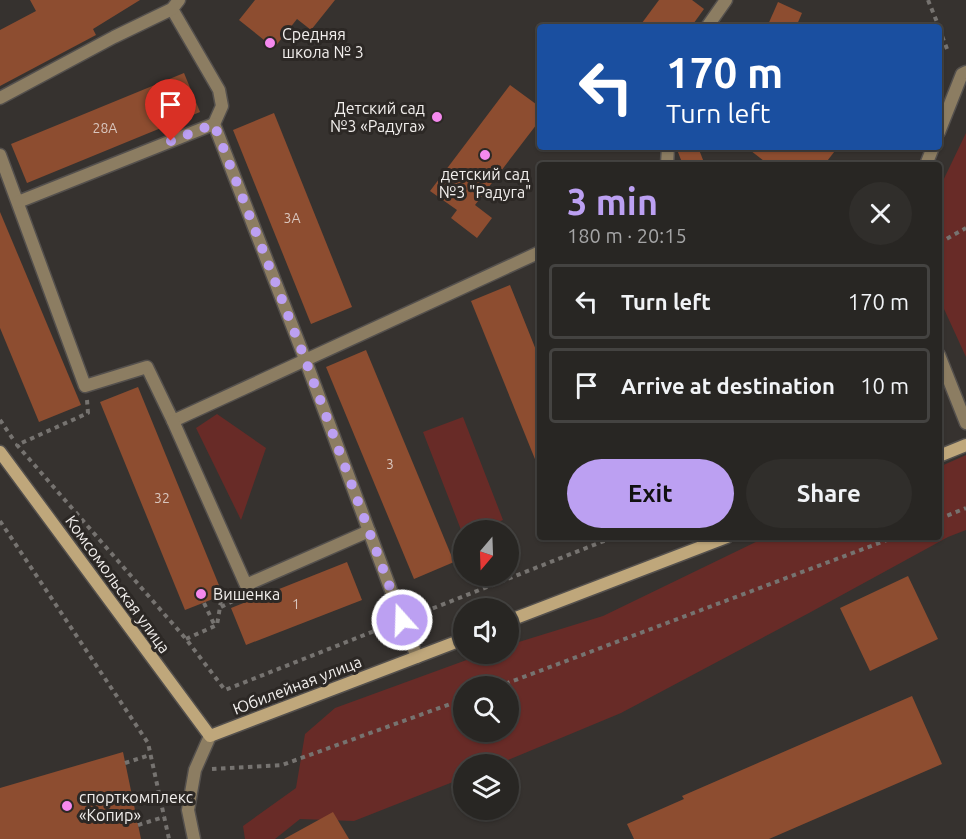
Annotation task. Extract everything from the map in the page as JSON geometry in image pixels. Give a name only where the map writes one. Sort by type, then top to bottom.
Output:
[{"type":"street","points":[[708,24],[726,0]]},
{"type":"street","points":[[0,98],[176,5],[219,90],[222,106],[214,124],[18,202]]},
{"type":"street","points":[[942,124],[962,74],[966,72]]},
{"type":"street","points":[[214,124],[417,657]]},
{"type":"street","points":[[0,155],[85,386],[147,367],[246,585],[369,531]]},
{"type":"street","points":[[173,421],[537,253]]},
{"type":"street","points":[[942,363],[966,423]]},
{"type":"street","points":[[942,455],[966,445]]},
{"type":"street","name":"Комсомольская улица","points":[[0,452],[210,736]]},
{"type":"street","points":[[519,617],[719,540]]},
{"type":"street","name":"Юбилейная улица","points":[[210,736],[453,643]]},
{"type":"street","points":[[194,839],[188,810],[195,770],[210,736]]},
{"type":"path","points":[[928,0],[938,24]]},
{"type":"path","points":[[942,35],[947,49]]},
{"type":"path","points":[[942,241],[966,228]]},
{"type":"path","points":[[17,445],[88,413],[85,386]]},
{"type":"path","points":[[0,420],[17,445],[186,639],[225,690]]},
{"type":"path","points":[[942,518],[966,508]]},
{"type":"path","points":[[0,521],[148,743],[169,839]]},
{"type":"path","points":[[519,679],[887,540]]},
{"type":"path","points":[[186,639],[217,625],[221,601],[246,585]]},
{"type":"path","points":[[220,608],[235,600]]},
{"type":"path","points":[[204,603],[215,626]]},
{"type":"path","points":[[195,770],[282,765],[453,703]]},
{"type":"path","points":[[125,763],[150,755]]},
{"type":"path","points":[[138,825],[164,817]]},
{"type":"shaded area","points":[[966,133],[966,357],[942,305],[942,183]]},
{"type":"shaded area","points":[[217,414],[266,448],[241,520],[196,428]]},
{"type":"shaded area","points":[[463,417],[503,520],[457,520],[423,432]]},
{"type":"shaded area","points":[[966,455],[966,530],[948,537],[621,713],[519,755],[453,754],[453,782],[354,821],[300,819],[275,839],[245,839],[243,826],[296,788],[305,734],[335,708],[456,664],[519,664],[519,642],[603,616],[760,540],[942,540],[942,466]]},
{"type":"building","points":[[30,0],[140,0],[93,29],[96,35],[0,86],[0,30],[36,11]]},
{"type":"building","points":[[255,0],[335,0],[311,30],[297,19],[274,48],[239,20]]},
{"type":"building","points":[[659,0],[692,0],[704,9],[693,24],[641,24]]},
{"type":"building","points":[[778,2],[802,13],[797,24],[768,24]]},
{"type":"building","points":[[184,73],[200,112],[27,183],[11,144]]},
{"type":"building","name":"детский сад №3 \"Радуга\"","points":[[510,85],[537,105],[537,124],[475,205],[492,218],[477,238],[451,218],[457,210],[430,191]]},
{"type":"building","points":[[274,113],[352,307],[311,324],[233,130]]},
{"type":"building","points":[[677,150],[699,150],[704,162],[682,162]]},
{"type":"building","points":[[750,150],[836,150],[826,162],[765,162]]},
{"type":"building","points":[[0,212],[81,405],[39,422],[0,328]]},
{"type":"building","points":[[510,285],[537,352],[537,464],[471,301]]},
{"type":"building","points":[[366,350],[453,562],[414,579],[326,367]]},
{"type":"building","points":[[138,387],[223,595],[185,610],[100,402]]},
{"type":"building","points":[[347,562],[362,600],[246,645],[231,608]]},
{"type":"building","points":[[908,576],[938,639],[870,671],[840,608]]},
{"type":"building","points":[[912,696],[942,764],[769,839],[634,839],[627,824],[684,799],[682,796]]},
{"type":"building","name":"спорткомплекс «Копир»","points":[[123,752],[141,839],[0,839],[0,788]]},
{"type":"building","points":[[333,812],[349,839],[284,839]]},
{"type":"place","name":"Средняя школа № 3","points":[[270,43]]},
{"type":"place","name":"Детский сад №3 «Радуга»","points":[[437,117]]},
{"type":"place","name":"детский сад №3 \"Радуга\"","points":[[485,155]]},
{"type":"place","name":"Вишенка","points":[[201,594]]},
{"type":"place","name":"спорткомплекс «Копир»","points":[[67,806]]},
{"type":"route","points":[[171,141],[214,124],[305,359],[402,620]]}]
